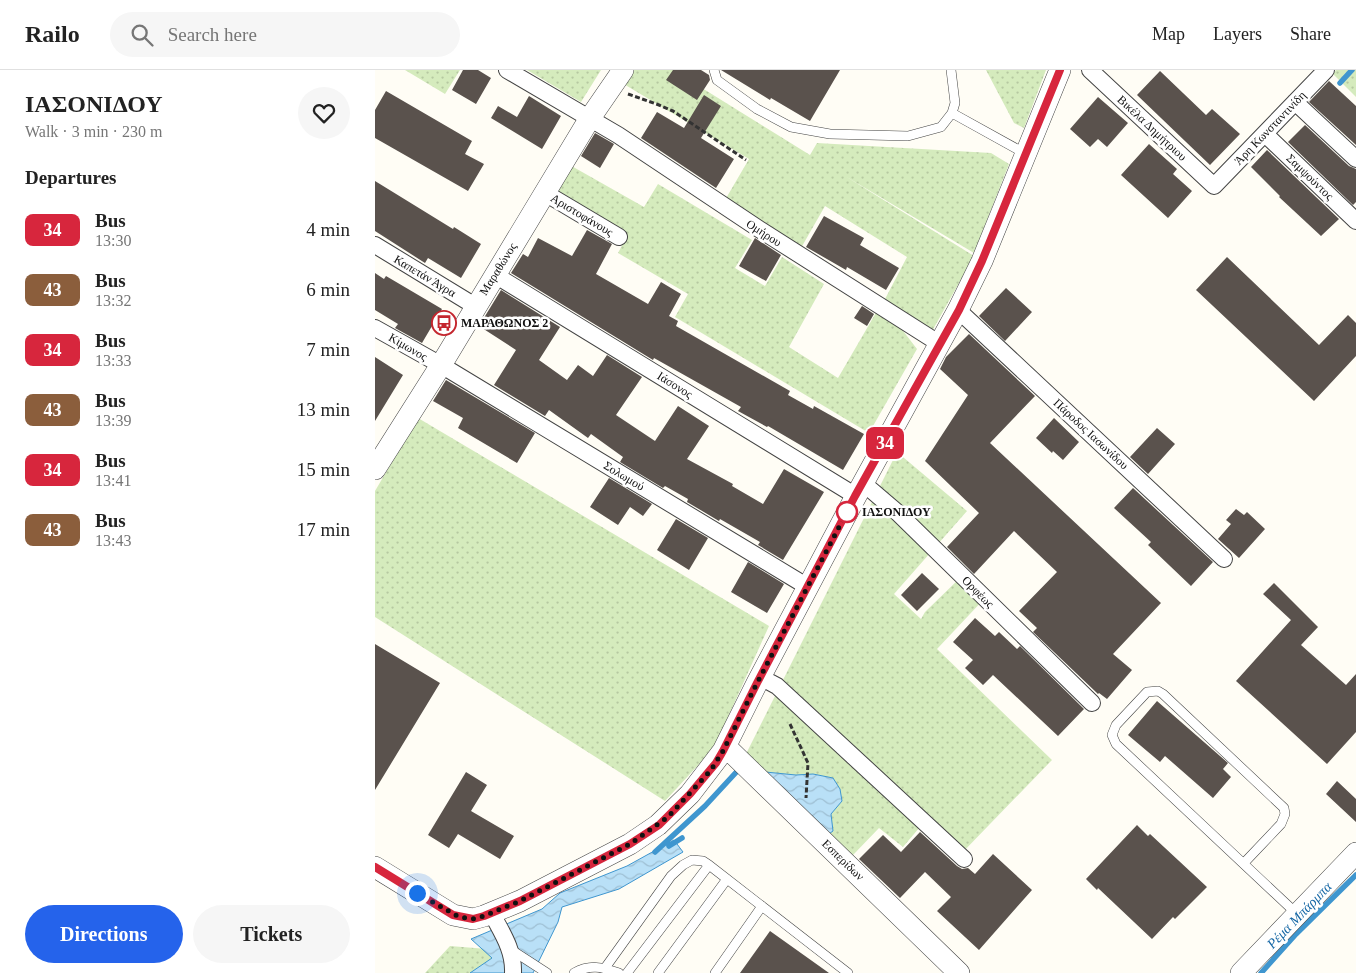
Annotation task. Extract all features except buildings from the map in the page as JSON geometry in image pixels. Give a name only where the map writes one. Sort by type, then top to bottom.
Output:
[{"type":"street","name":"Ομήρου","points":[[507,70],[590,118],[759,229],[940,344]]},
{"type":"street","points":[[375,867],[453,915],[473,919],[492,914],[613,853],[650,832],[668,817],[690,794],[716,763],[726,747],[807,587],[959,310],[982,261],[1060,70]]},
{"type":"street","name":"Βικέλα Δημήτριου","points":[[1090,70],[1214,186]]},
{"type":"street","name":"Άρη Κωνσταντινίδη","points":[[1214,186],[1326,70]]},
{"type":"street","name":"Μαραθώνος","points":[[375,469],[441,365],[590,118],[617,78]]},
{"type":"street","points":[[1295,102],[1356,159]]},
{"type":"street","name":"Σαμψούντος","points":[[1265,134],[1356,221]]},
{"type":"street","name":"Αριστοφάνους","points":[[545,192],[619,237]]},
{"type":"street","name":"Καπετάν Άγρα","points":[[375,245],[475,306]]},
{"type":"street","name":"Ιάσονος","points":[[495,275],[859,490]]},
{"type":"street","name":"Πάροδος Ιασωνίδου","points":[[959,310],[1224,558]]},
{"type":"street","name":"Κίμωνος","points":[[375,328],[441,365]]},
{"type":"street","name":"Σολωμού","points":[[441,365],[807,587]]},
{"type":"street","name":"Ορφέως","points":[[859,490],[897,512],[1092,703]]},
{"type":"street","points":[[760,677],[777,686],[964,858]]},
{"type":"street","name":"Εσπερίδων","points":[[726,747],[959,973]]},
{"type":"street","points":[[1241,973],[1356,853]]},
{"type":"street","points":[[492,914],[510,949],[513,973]]},
{"type":"lane","points":[[714,70],[717,80],[757,109],[791,127],[831,134],[908,136],[941,126],[952,113],[955,102],[951,70]]},
{"type":"lane","points":[[952,113],[1026,154]]},
{"type":"lane","points":[[1244,863],[1281,824],[1285,814],[1284,808],[1163,694],[1147,692],[1115,725],[1112,735],[1113,740],[1297,914]]},
{"type":"lane","points":[[605,968],[671,876],[692,860],[703,861],[709,865],[848,973]]},
{"type":"lane","points":[[627,973],[709,865]]},
{"type":"lane","points":[[658,973],[727,879]]},
{"type":"lane","points":[[715,973],[763,906]]},
{"type":"lane","points":[[510,949],[547,973]]},
{"type":"lane","points":[[574,973],[591,966],[619,973]]},
{"type":"path","points":[[617,78],[634,98],[673,111],[746,160]]},
{"type":"path","points":[[787,718],[808,763],[805,823]]},
{"type":"green space","points":[[405,70],[460,70],[445,94]]},
{"type":"green space","points":[[527,70],[601,70],[581,102]]},
{"type":"green space","points":[[623,70],[673,70],[810,155],[817,143],[991,153],[1009,164],[974,253],[845,176],[974,256],[931,333],[884,301],[907,257],[825,206],[801,248],[725,200],[749,159],[617,80]]},
{"type":"green space","points":[[986,70],[1046,70],[1024,128],[1014,123]]},
{"type":"green space","points":[[1336,70],[1356,70],[1356,97],[1333,74]]},
{"type":"green space","points":[[568,164],[644,207],[658,184],[752,240],[735,268],[765,286],[782,257],[824,284],[789,347],[838,378],[877,311],[897,323],[917,349],[869,433],[675,317],[688,294],[618,253],[626,238],[552,191]]},
{"type":"green space","points":[[418,418],[769,626],[714,748],[665,801],[375,617],[375,491]]},
{"type":"green space","points":[[897,452],[967,511],[894,594],[921,619],[925,612],[962,576],[985,598],[937,649],[1052,760],[960,855],[925,821],[903,847],[879,828],[853,855],[746,754]]},
{"type":"green space","points":[[450,946],[487,949],[496,960],[482,973],[425,973]]},
{"type":"water","points":[[755,771],[796,775],[813,774],[833,778],[840,789],[842,801],[831,814],[833,831],[816,843]]},
{"type":"water","points":[[674,840],[683,852],[619,889],[562,907],[558,922],[533,973],[470,973],[492,958],[471,939],[542,909],[560,893],[627,866]]},
{"type":"waterway","points":[[1340,83],[1352,70]]},
{"type":"waterway","points":[[655,852],[705,806],[741,767]]},
{"type":"waterway","points":[[669,846],[682,838]]},
{"type":"waterway","name":"Ρέμα Μπάρμπα","points":[[1261,973],[1296,934],[1356,875]]},
{"type":"bus line","name":"34","points":[[375,867],[453,915],[473,919],[492,914],[520,901],[630,844],[659,825],[690,794],[716,763],[723,751],[855,496],[959,310],[982,261],[1060,70]]},
{"type":"place","name":"ΜΑΡΑΘΩΝΟΣ 2","points":[[444,323]]},
{"type":"place","name":"ΙΑΣΟΝΙΔΟΥ","points":[[847,512]]},
{"type":"route","points":[[417,893],[459,917],[473,919],[492,914],[606,857],[659,825],[690,794],[716,763],[847,512]]}]
